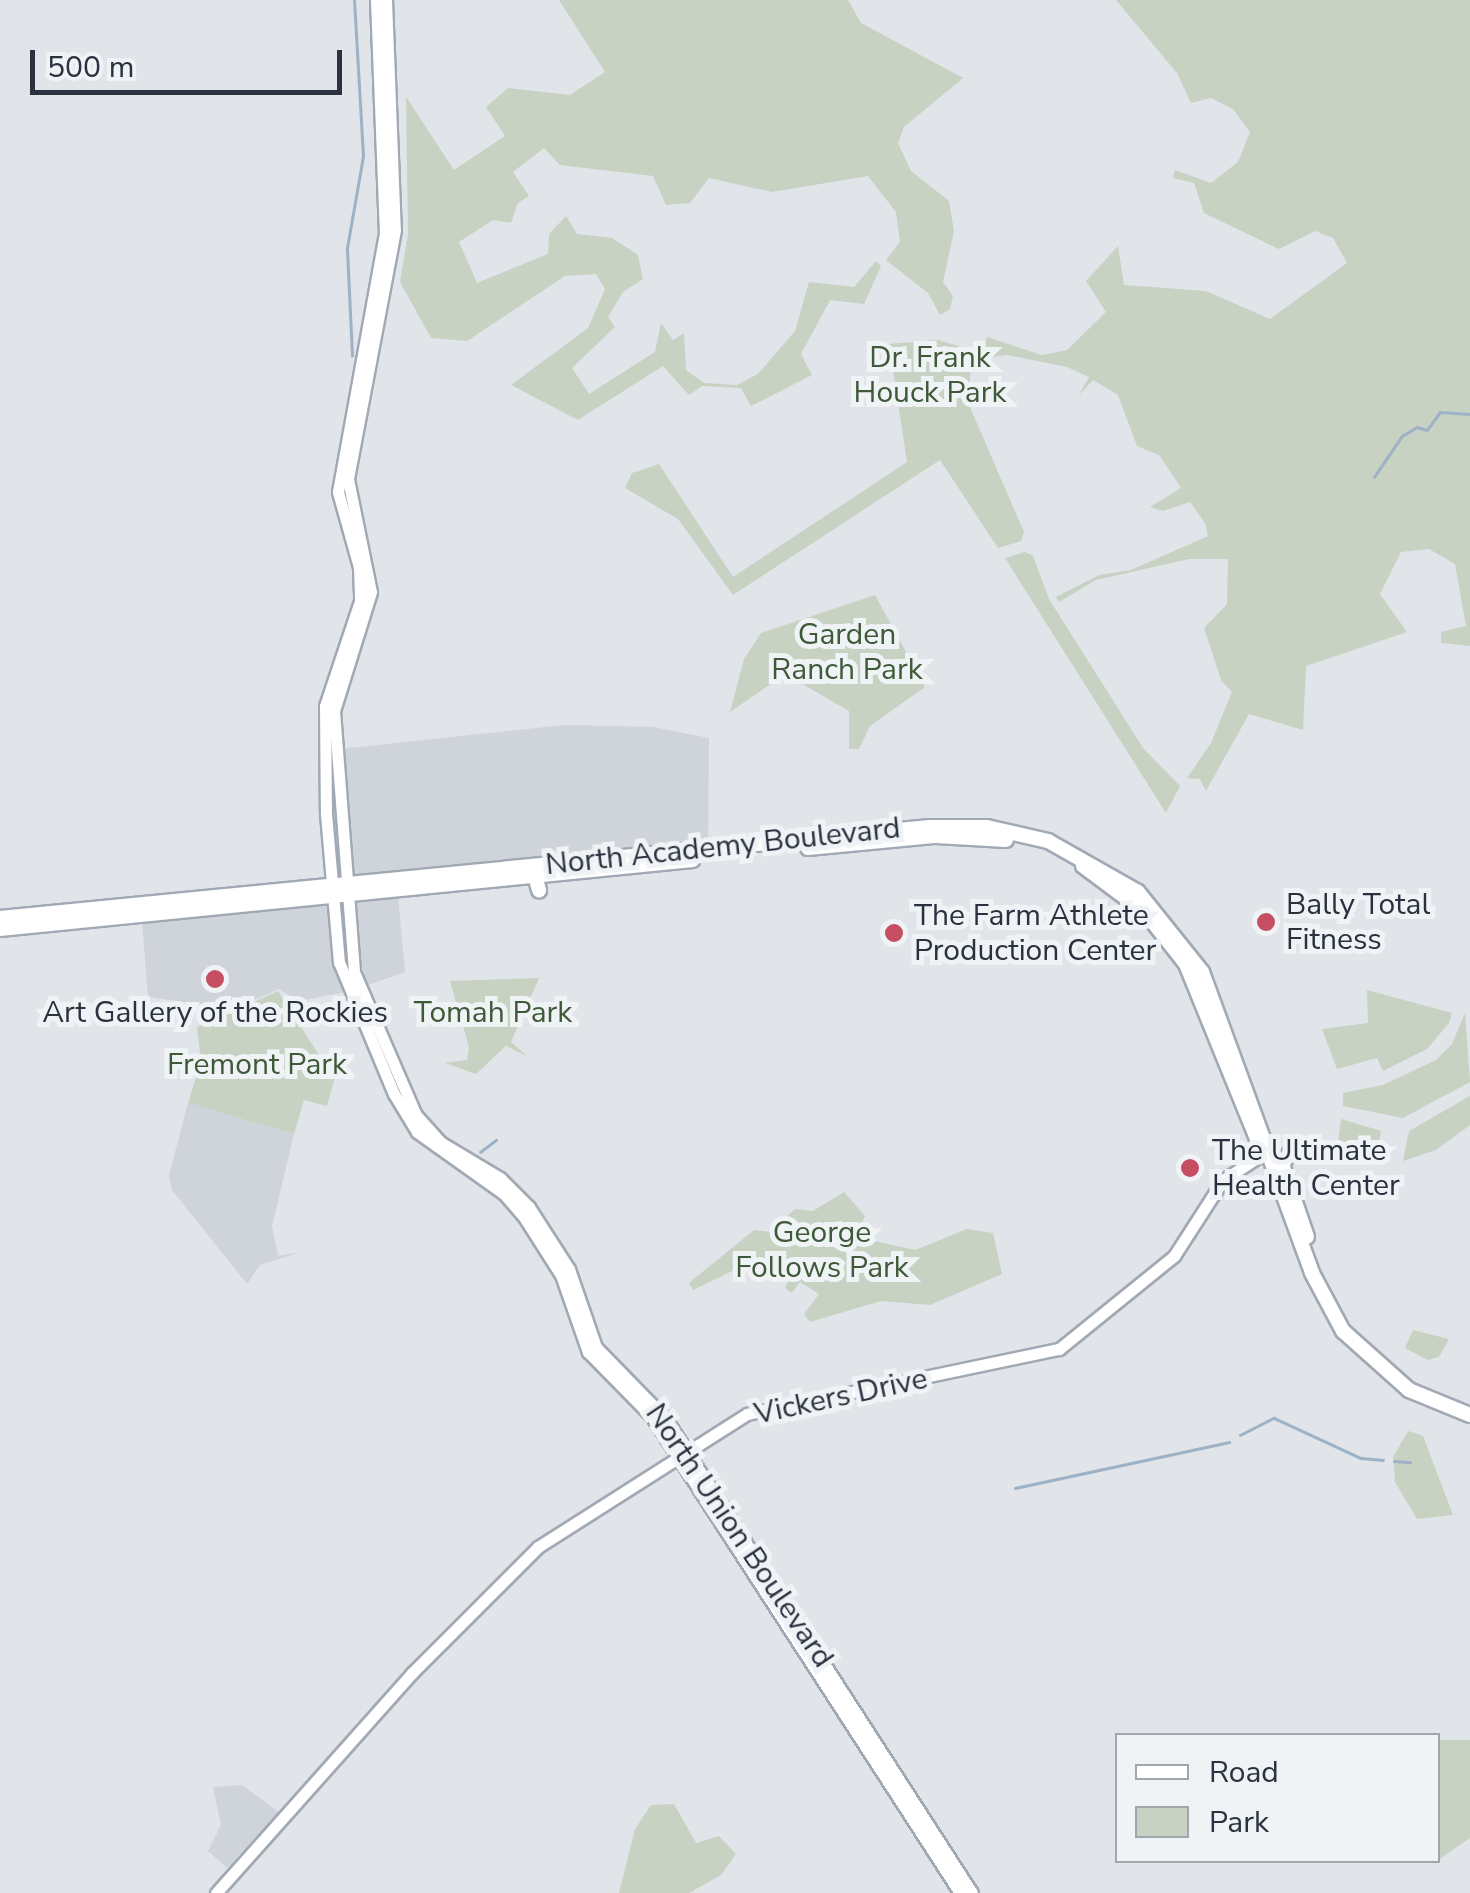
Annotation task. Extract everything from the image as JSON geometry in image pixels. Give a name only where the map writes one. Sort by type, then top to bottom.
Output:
[{"type":"highway","name":"North Academy Boulevard","points":[[0,929],[911,828],[987,827],[1048,841],[1110,871],[1162,916],[1202,972],[1246,1083],[1266,1152]]},
{"type":"highway","name":"North Academy Boulevard","points":[[0,918],[538,876],[980,836],[1071,860],[1153,920],[1186,964],[1329,1310],[1360,1352],[1408,1390],[1470,1416]]},
{"type":"highway","points":[[1153,920],[1164,924],[1202,972]]},
{"type":"highway","points":[[1296,1144],[1282,1164],[1307,1238],[1304,1252]]},
{"type":"main road","points":[[378,360],[396,218],[390,45],[381,0]]},
{"type":"main road","name":"North Union Boulevard","points":[[381,0],[385,233],[338,478],[340,509],[361,590],[354,628],[326,695],[337,890],[354,972],[410,1106],[440,1142],[522,1198],[569,1269],[596,1347],[632,1382],[752,1551],[972,1893]]},
{"type":"main road","points":[[382,122],[390,45]]},
{"type":"main road","points":[[366,345],[378,360]]},
{"type":"main road","name":"North Union Boulevard","points":[[378,360],[368,376],[348,491],[369,570],[370,602],[334,706],[339,962],[399,1104],[434,1150],[516,1206],[560,1275],[576,1331],[602,1370],[642,1404],[682,1454],[724,1528],[960,1893]]},
{"type":"main road","points":[[1221,1045],[1246,1083]]},
{"type":"main road","name":"Vickers Drive","points":[[216,1893],[412,1672],[532,1552],[753,1412],[1051,1353],[1174,1256],[1229,1173],[1266,1152]]},
{"type":"main road","points":[[602,1370],[632,1382]]},
{"type":"main road","points":[[724,1528],[752,1551]]},
{"type":"shaded area","points":[[564,725],[653,727],[709,738],[708,845],[349,875],[341,749]]},
{"type":"shaded area","points":[[398,896],[405,972],[365,986],[354,900]]},
{"type":"shaded area","points":[[326,905],[345,992],[299,1001],[279,989],[256,999],[198,1004],[148,997],[142,922]]},
{"type":"shaded area","points":[[188,1103],[294,1134],[272,1226],[278,1256],[301,1252],[260,1265],[247,1284],[172,1190],[169,1175]]},
{"type":"shaded area","points":[[242,1785],[279,1812],[227,1868],[208,1851],[221,1825],[213,1787]]},
{"type":"green space","points":[[559,0],[848,0],[861,23],[963,78],[904,127],[898,143],[911,171],[949,201],[954,231],[943,282],[953,296],[950,309],[940,315],[928,293],[886,260],[900,242],[896,212],[868,176],[772,192],[709,178],[690,203],[666,205],[653,176],[560,165],[544,148],[513,172],[529,196],[518,203],[511,223],[493,220],[459,242],[477,283],[548,254],[549,234],[566,216],[577,234],[612,238],[638,255],[643,279],[623,292],[608,317],[615,327],[572,368],[589,394],[655,352],[661,323],[673,340],[684,333],[686,370],[704,383],[737,385],[758,374],[795,331],[809,282],[854,287],[876,261],[881,266],[864,304],[830,300],[801,354],[812,375],[751,406],[741,388],[702,386],[689,395],[663,366],[578,420],[511,385],[588,328],[605,289],[596,274],[565,276],[467,341],[431,338],[400,282],[408,234],[406,97],[454,170],[505,136],[486,107],[508,88],[570,95],[605,72]]},
{"type":"green space","points":[[1116,0],[1470,0],[1470,646],[1441,643],[1441,632],[1466,626],[1455,564],[1429,549],[1401,552],[1380,594],[1407,632],[1306,666],[1303,730],[1249,714],[1206,791],[1200,779],[1187,778],[1211,743],[1232,692],[1221,680],[1204,628],[1227,604],[1228,559],[1189,559],[1096,580],[1059,602],[1056,597],[1099,575],[1131,570],[1208,536],[1205,523],[1190,502],[1163,511],[1150,507],[1181,488],[1159,455],[1137,446],[1118,395],[1093,380],[1079,395],[1089,377],[1067,367],[1007,355],[978,359],[987,337],[1042,355],[1067,350],[1106,312],[1086,281],[1118,246],[1124,285],[1206,291],[1270,319],[1347,263],[1333,238],[1315,231],[1279,249],[1204,213],[1194,183],[1173,178],[1175,170],[1211,183],[1238,162],[1250,132],[1233,109],[1211,98],[1191,103],[1177,73]]},
{"type":"green space","name":"Dr. Frank Houck Park","points":[[938,340],[971,350],[969,405],[1024,532],[1021,541],[998,548],[940,460],[733,595],[678,519],[625,488],[632,473],[659,464],[733,577],[907,462],[889,344]]},
{"type":"green space","points":[[1025,552],[1033,556],[1049,599],[1143,748],[1180,786],[1166,813],[1005,558]]},
{"type":"green space","name":"Garden Ranch Park","points":[[875,595],[925,687],[870,726],[859,749],[849,749],[849,711],[785,674],[730,712],[744,659],[761,633]]},
{"type":"green space","name":"Tomah Park","points":[[539,978],[511,1042],[527,1056],[506,1046],[476,1074],[445,1063],[467,1060],[469,1047],[450,981]]},
{"type":"green space","points":[[1367,990],[1452,1013],[1449,1023],[1427,1049],[1383,1071],[1377,1058],[1337,1069],[1322,1029],[1368,1023]]},
{"type":"green space","name":"Fremont Park","points":[[278,991],[319,1055],[313,1070],[335,1077],[327,1106],[304,1100],[294,1134],[188,1103],[201,1061],[197,1027]]},
{"type":"green space","points":[[1465,1013],[1470,1082],[1403,1118],[1343,1106],[1343,1093],[1383,1085],[1436,1060],[1452,1044]]},
{"type":"green space","points":[[1470,1096],[1470,1125],[1436,1150],[1403,1161],[1409,1131]]},
{"type":"green space","points":[[1341,1119],[1381,1131],[1376,1160],[1338,1144]]},
{"type":"green space","name":"George Follows Park","points":[[844,1192],[865,1216],[856,1237],[915,1250],[967,1229],[993,1233],[1002,1274],[930,1305],[881,1301],[810,1322],[804,1314],[819,1294],[800,1282],[792,1293],[785,1288],[791,1273],[782,1261],[764,1265],[759,1258],[693,1290],[689,1283],[754,1230],[770,1232],[795,1209],[813,1211]]},
{"type":"green space","points":[[1413,1330],[1449,1339],[1439,1357],[1428,1360],[1405,1348]]},
{"type":"green space","points":[[1408,1431],[1423,1436],[1453,1515],[1417,1519],[1395,1482],[1393,1457]]},
{"type":"green space","points":[[1440,1740],[1470,1740],[1470,1838],[1440,1859]]},
{"type":"green space","points":[[674,1804],[696,1843],[719,1836],[736,1854],[721,1875],[689,1893],[619,1893],[635,1829],[651,1805]]},
{"type":"waterway","points":[[352,356],[347,248],[363,156],[354,0]]},
{"type":"waterway","points":[[1374,477],[1402,436],[1417,427],[1427,430],[1440,412],[1470,414]]},
{"type":"waterway","points":[[480,1152],[496,1140]]},
{"type":"waterway","points":[[1240,1435],[1274,1418],[1361,1458],[1383,1460]]},
{"type":"waterway","points":[[1015,1488],[1229,1442]]},
{"type":"waterway","points":[[1394,1461],[1410,1462]]},
{"type":"place","name":"Bally Total Fitness","points":[[1266,922]]},
{"type":"place","name":"The Farm Athlete Production Center","points":[[894,933]]},
{"type":"place","name":"Art Gallery of the Rockies","points":[[215,979]]},
{"type":"place","name":"The Ultimate Health Center","points":[[1190,1168]]}]
